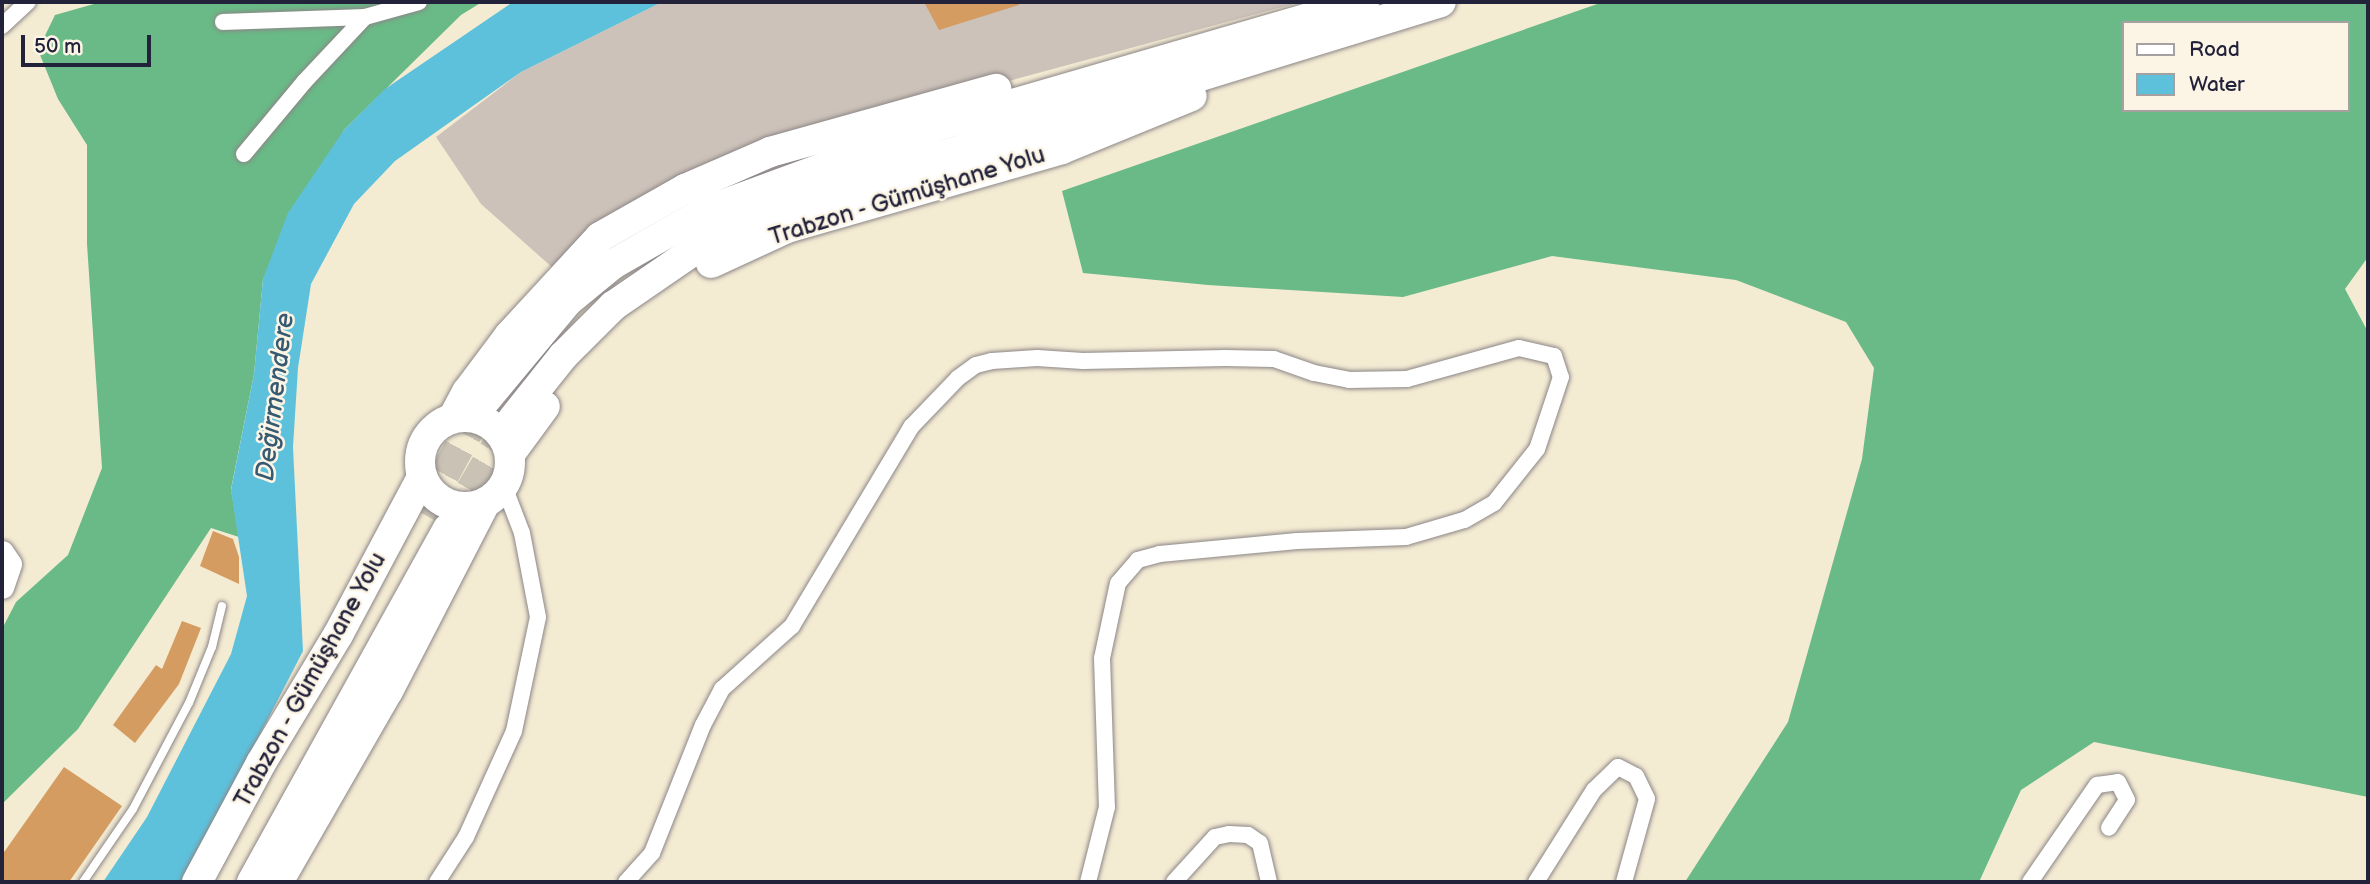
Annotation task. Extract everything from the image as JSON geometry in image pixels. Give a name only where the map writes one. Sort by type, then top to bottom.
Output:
[{"type":"highway","name":"Trabzon - Gümüşhane Yolu","points":[[484,402],[568,301],[613,264],[706,211],[937,127],[1364,2]]},
{"type":"highway","name":"Trabzon - Gümüşhane Yolu","points":[[512,420],[563,356],[613,306],[657,273],[718,236],[788,204],[1441,2]]},
{"type":"highway","name":"Trabzon - Gümüşhane Yolu","points":[[197,882],[261,764],[338,635],[422,477],[420,453],[424,441],[441,423],[453,418],[467,392],[509,336],[600,237],[685,189],[770,152],[915,110],[1091,64],[1250,35]]},
{"type":"highway","name":"Trabzon - Gümüşhane Yolu","points":[[278,882],[388,691],[511,465],[510,454],[571,370],[611,331],[654,297],[718,259],[787,228],[1062,149],[1324,38]]},
{"type":"highway","points":[[453,418],[465,416],[489,423],[506,442],[510,454]]},
{"type":"highway","points":[[422,477],[428,489],[448,504],[460,507],[494,494]]},
{"type":"highway","name":"Trabzon - Gümüşhane Yolu","points":[[216,882],[436,521],[252,882]]},
{"type":"street","points":[[2,26],[28,2]]},
{"type":"street","points":[[223,22],[365,17],[419,2]]},
{"type":"street","points":[[244,154],[304,82],[365,17]]},
{"type":"street","points":[[626,882],[652,853],[703,725],[722,689],[792,626],[911,427],[958,378],[975,365],[1037,358],[1083,361],[1274,359],[1314,373],[1349,380],[1407,379],[1519,348],[1554,356],[1561,377],[1537,449],[1493,503],[1464,520],[1406,537],[1297,541],[1160,554],[1138,560],[1118,583],[1102,658],[1107,807],[1088,882]]},
{"type":"street","points":[[437,882],[466,837],[514,731],[538,617],[522,533],[494,494]]},
{"type":"street","points":[[2,552],[10,564],[2,587]]},
{"type":"street","points":[[1535,882],[1594,790],[1618,767],[1636,776],[1647,799],[1624,882]]},
{"type":"street","points":[[2030,882],[2096,785],[2119,782],[2127,800],[2109,828]]},
{"type":"street","points":[[1174,882],[1214,837],[1229,834],[1248,835],[1260,843],[1269,882]]},
{"type":"lane","points":[[83,882],[133,809],[189,703],[212,648],[222,606]]},
{"type":"shaded area","points":[[662,2],[1301,2],[827,130],[554,269],[481,204],[436,137],[521,72]]},
{"type":"green space","points":[[101,2],[482,2],[461,15],[344,130],[263,279],[254,374],[231,489],[239,537],[211,528],[78,729],[2,804],[2,629],[16,602],[68,555],[102,468],[87,244],[87,145],[58,99],[38,50],[55,15]]},
{"type":"green space","points":[[1603,2],[2368,2],[2368,257],[2345,289],[2368,332],[2368,797],[2094,742],[2021,790],[1979,882],[1685,882],[1788,722],[1862,459],[1874,368],[1846,322],[1736,280],[1552,256],[1403,297],[1208,285],[1083,273],[1062,191]]},
{"type":"water","name":"Değirmendere","points":[[513,2],[662,2],[521,72],[395,161],[354,204],[311,284],[298,368],[293,447],[303,651],[184,882],[103,882],[147,817],[231,654],[247,596],[231,490],[254,374],[263,279],[288,213],[344,130],[385,89]]},
{"type":"building","points":[[924,2],[1018,2],[1019,5],[939,30]]},
{"type":"building","points":[[213,531],[233,539],[239,557],[239,584],[200,566]]},
{"type":"building","points":[[182,621],[201,628],[179,684],[135,743],[113,725],[156,665],[162,669]]},
{"type":"building","points":[[64,767],[122,806],[69,882],[2,882],[2,855]]},
{"type":"tunnel","points":[[423,514],[484,402]]},
{"type":"tunnel","points":[[448,529],[512,420]]}]
